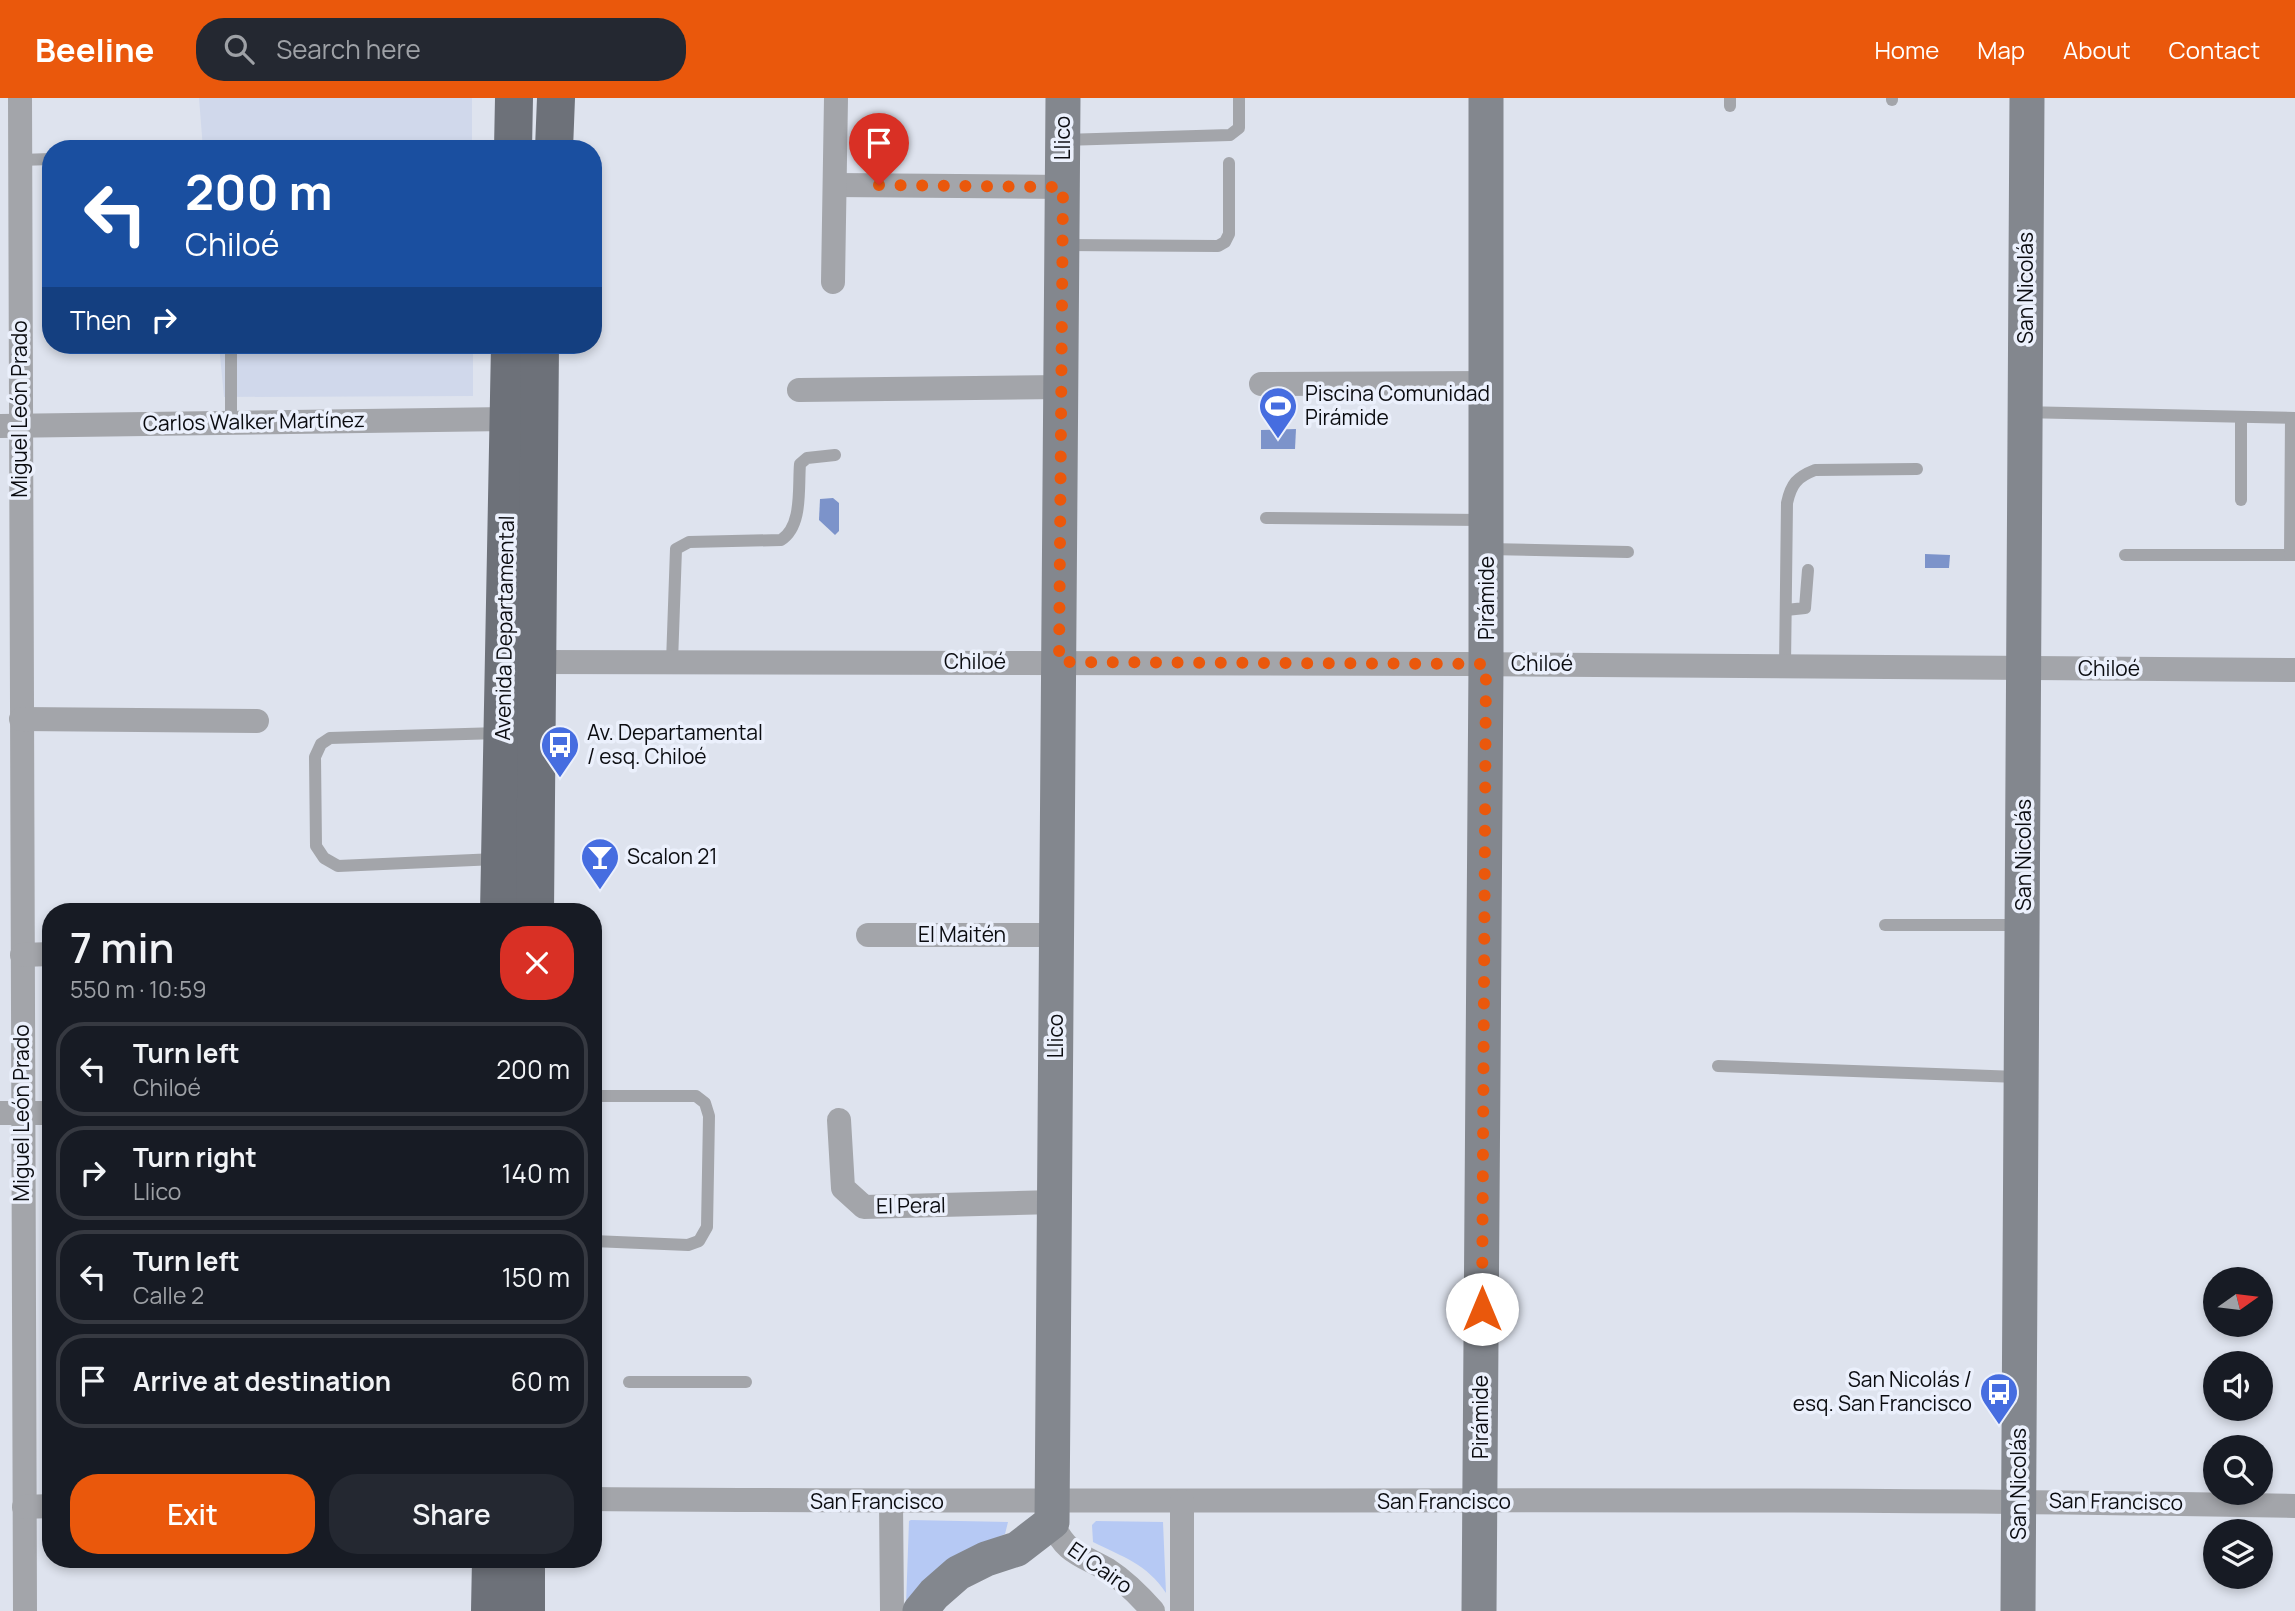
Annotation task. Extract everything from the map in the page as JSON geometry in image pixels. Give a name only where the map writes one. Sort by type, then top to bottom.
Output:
[{"type":"main road","points":[[495,140],[496,98]]},
{"type":"main road","points":[[513,140],[514,98]]},
{"type":"main road","points":[[538,98],[538,140]]},
{"type":"main road","points":[[554,140],[556,98]]},
{"type":"main road","points":[[506,354],[519,401]]},
{"type":"main road","name":"Avenida Departamental","points":[[511,354],[519,401],[538,662],[534,903]]},
{"type":"main road","name":"Avenida Departamental","points":[[499,903],[503,733],[519,401],[537,354]]},
{"type":"main road","points":[[519,401],[542,354]]},
{"type":"main road","points":[[490,1611],[491,1568]]},
{"type":"main road","points":[[526,1568],[526,1611]]},
{"type":"street","name":"Miguel León Prado","points":[[20,98],[10,425],[21,719],[22,955],[11,1113],[25,1611]]},
{"type":"street","points":[[833,282],[836,98]]},
{"type":"street","name":"Llico","points":[[1052,1512],[1063,98]]},
{"type":"street","name":"Pirámide","points":[[1479,1611],[1488,383],[1486,98]]},
{"type":"street","name":"San Nicolás","points":[[2018,1611],[2027,98]]},
{"type":"street","points":[[835,185],[1063,187]]},
{"type":"street","points":[[1261,384],[1488,383]]},
{"type":"street","points":[[799,390],[1061,387]]},
{"type":"street","name":"Carlos Walker Martínez","points":[[10,425],[231,422],[519,401]]},
{"type":"street","name":"Chiloé","points":[[538,662],[1059,662],[2295,670]]},
{"type":"street","points":[[21,719],[257,721]]},
{"type":"street","name":"El Maitén","points":[[868,934],[1057,935]]},
{"type":"street","points":[[22,955],[42,954]]},
{"type":"street","points":[[11,1113],[42,1113]]},
{"type":"street","name":"El Peral","points":[[839,1120],[843,1188],[864,1207],[1055,1202]]},
{"type":"street","name":"San Francisco","points":[[602,1499],[891,1502],[1052,1512],[1182,1501],[2019,1500],[2295,1506]]},
{"type":"street","points":[[1182,1501],[1182,1611]]},
{"type":"street","points":[[891,1502],[892,1611]]},
{"type":"street","points":[[24,1507],[42,1506]]},
{"type":"street","points":[[920,1611],[934,1594],[958,1573],[986,1559],[1017,1549],[1052,1512]]},
{"type":"street","name":"El Cairo","points":[[1052,1512],[1059,1539],[1073,1553],[1120,1578],[1153,1611]]},
{"type":"lane","points":[[1063,139],[1230,135],[1239,128],[1239,98]]},
{"type":"lane","points":[[20,160],[42,159]]},
{"type":"lane","points":[[1062,245],[1218,246],[1229,234],[1229,163]]},
{"type":"lane","points":[[231,354],[231,422]]},
{"type":"lane","points":[[2026,412],[2293,418],[2292,555],[2125,555]]},
{"type":"lane","points":[[2241,417],[2241,500]]},
{"type":"lane","points":[[672,662],[676,549],[689,542],[781,540],[791,534],[795,521],[800,464],[807,457],[835,455]]},
{"type":"lane","points":[[1785,666],[1787,503],[1791,486],[1801,475],[1815,470],[1917,469]]},
{"type":"lane","points":[[1266,519],[1487,534],[1628,552]]},
{"type":"lane","points":[[1786,610],[1805,608],[1808,570]]},
{"type":"lane","points":[[500,858],[338,866],[324,858],[316,846],[314,757],[321,744],[330,737],[503,733]]},
{"type":"lane","points":[[1885,925],[2023,925]]},
{"type":"lane","points":[[1718,1066],[2022,1077]]},
{"type":"lane","points":[[602,1096],[696,1096],[705,1103],[709,1116],[707,1227],[699,1241],[688,1245],[602,1241]]},
{"type":"lane","points":[[629,1382],[747,1382]]},
{"type":"shaded area","points":[[199,98],[472,98],[472,140],[202,140]]},
{"type":"shaded area","points":[[220,354],[473,354],[473,396],[224,397]]},
{"type":"shaded area","name":"Piscina Comunidad Pirámide","points":[[1296,429],[1295,449],[1261,449],[1261,430]]},
{"type":"shaded area","points":[[833,498],[839,503],[839,531],[835,535],[819,520],[820,499]]},
{"type":"shaded area","points":[[1925,554],[1950,555],[1949,568],[1925,568]]},
{"type":"shaded area","points":[[909,1521],[1008,1522],[1005,1534],[954,1556],[906,1605]]},
{"type":"shaded area","points":[[1096,1521],[1163,1522],[1166,1593],[1142,1568],[1093,1542],[1092,1525]]},
{"type":"place","name":"Piscina Comunidad Pirámide","points":[[1278,440]]},
{"type":"place","name":"Av. Departamental / esq. Chiloé","points":[[560,779]]},
{"type":"place","name":"Scalon 21","points":[[600,891]]},
{"type":"place","name":"San Nicolás / esq. San Francisco","points":[[1999,1426]]},
{"type":"route","points":[[879,185],[1063,187],[1059,662],[1486,664],[1482,1309]]}]
